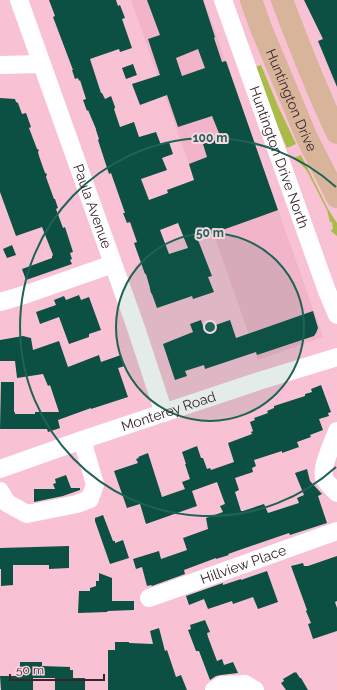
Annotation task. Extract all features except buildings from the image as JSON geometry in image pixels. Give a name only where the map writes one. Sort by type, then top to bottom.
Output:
[{"type":"main road","name":"Huntington Drive","points":[[251,0],[261,28],[307,138],[337,197]]},
{"type":"main road","name":"Huntington Drive","points":[[282,0],[301,52],[337,133]]},
{"type":"street","name":"Paula Avenue","points":[[19,0],[135,325],[164,413]]},
{"type":"street","name":"Huntington Drive North","points":[[223,0],[327,291],[337,315]]},
{"type":"street","points":[[0,65],[42,64]]},
{"type":"street","points":[[0,302],[113,264]]},
{"type":"street","name":"Monterey Road","points":[[0,469],[259,381],[337,357]]},
{"type":"street","points":[[337,431],[324,464],[324,478],[337,493]]},
{"type":"street","points":[[0,491],[7,503],[27,514],[77,504],[90,499],[95,484],[82,440]]},
{"type":"street","name":"Hillview Place","points":[[149,598],[337,531]]},
{"type":"street","points":[[214,690],[222,685],[245,684],[255,690]]},
{"type":"shaded area","points":[[131,0],[204,0],[323,337],[258,360]]},
{"type":"green space","points":[[261,65],[296,144],[287,148],[275,121],[255,67]]},
{"type":"green space","points":[[301,155],[328,209],[337,223],[337,236],[331,231],[333,229],[332,222],[330,222],[327,210],[307,171],[294,158]]}]
